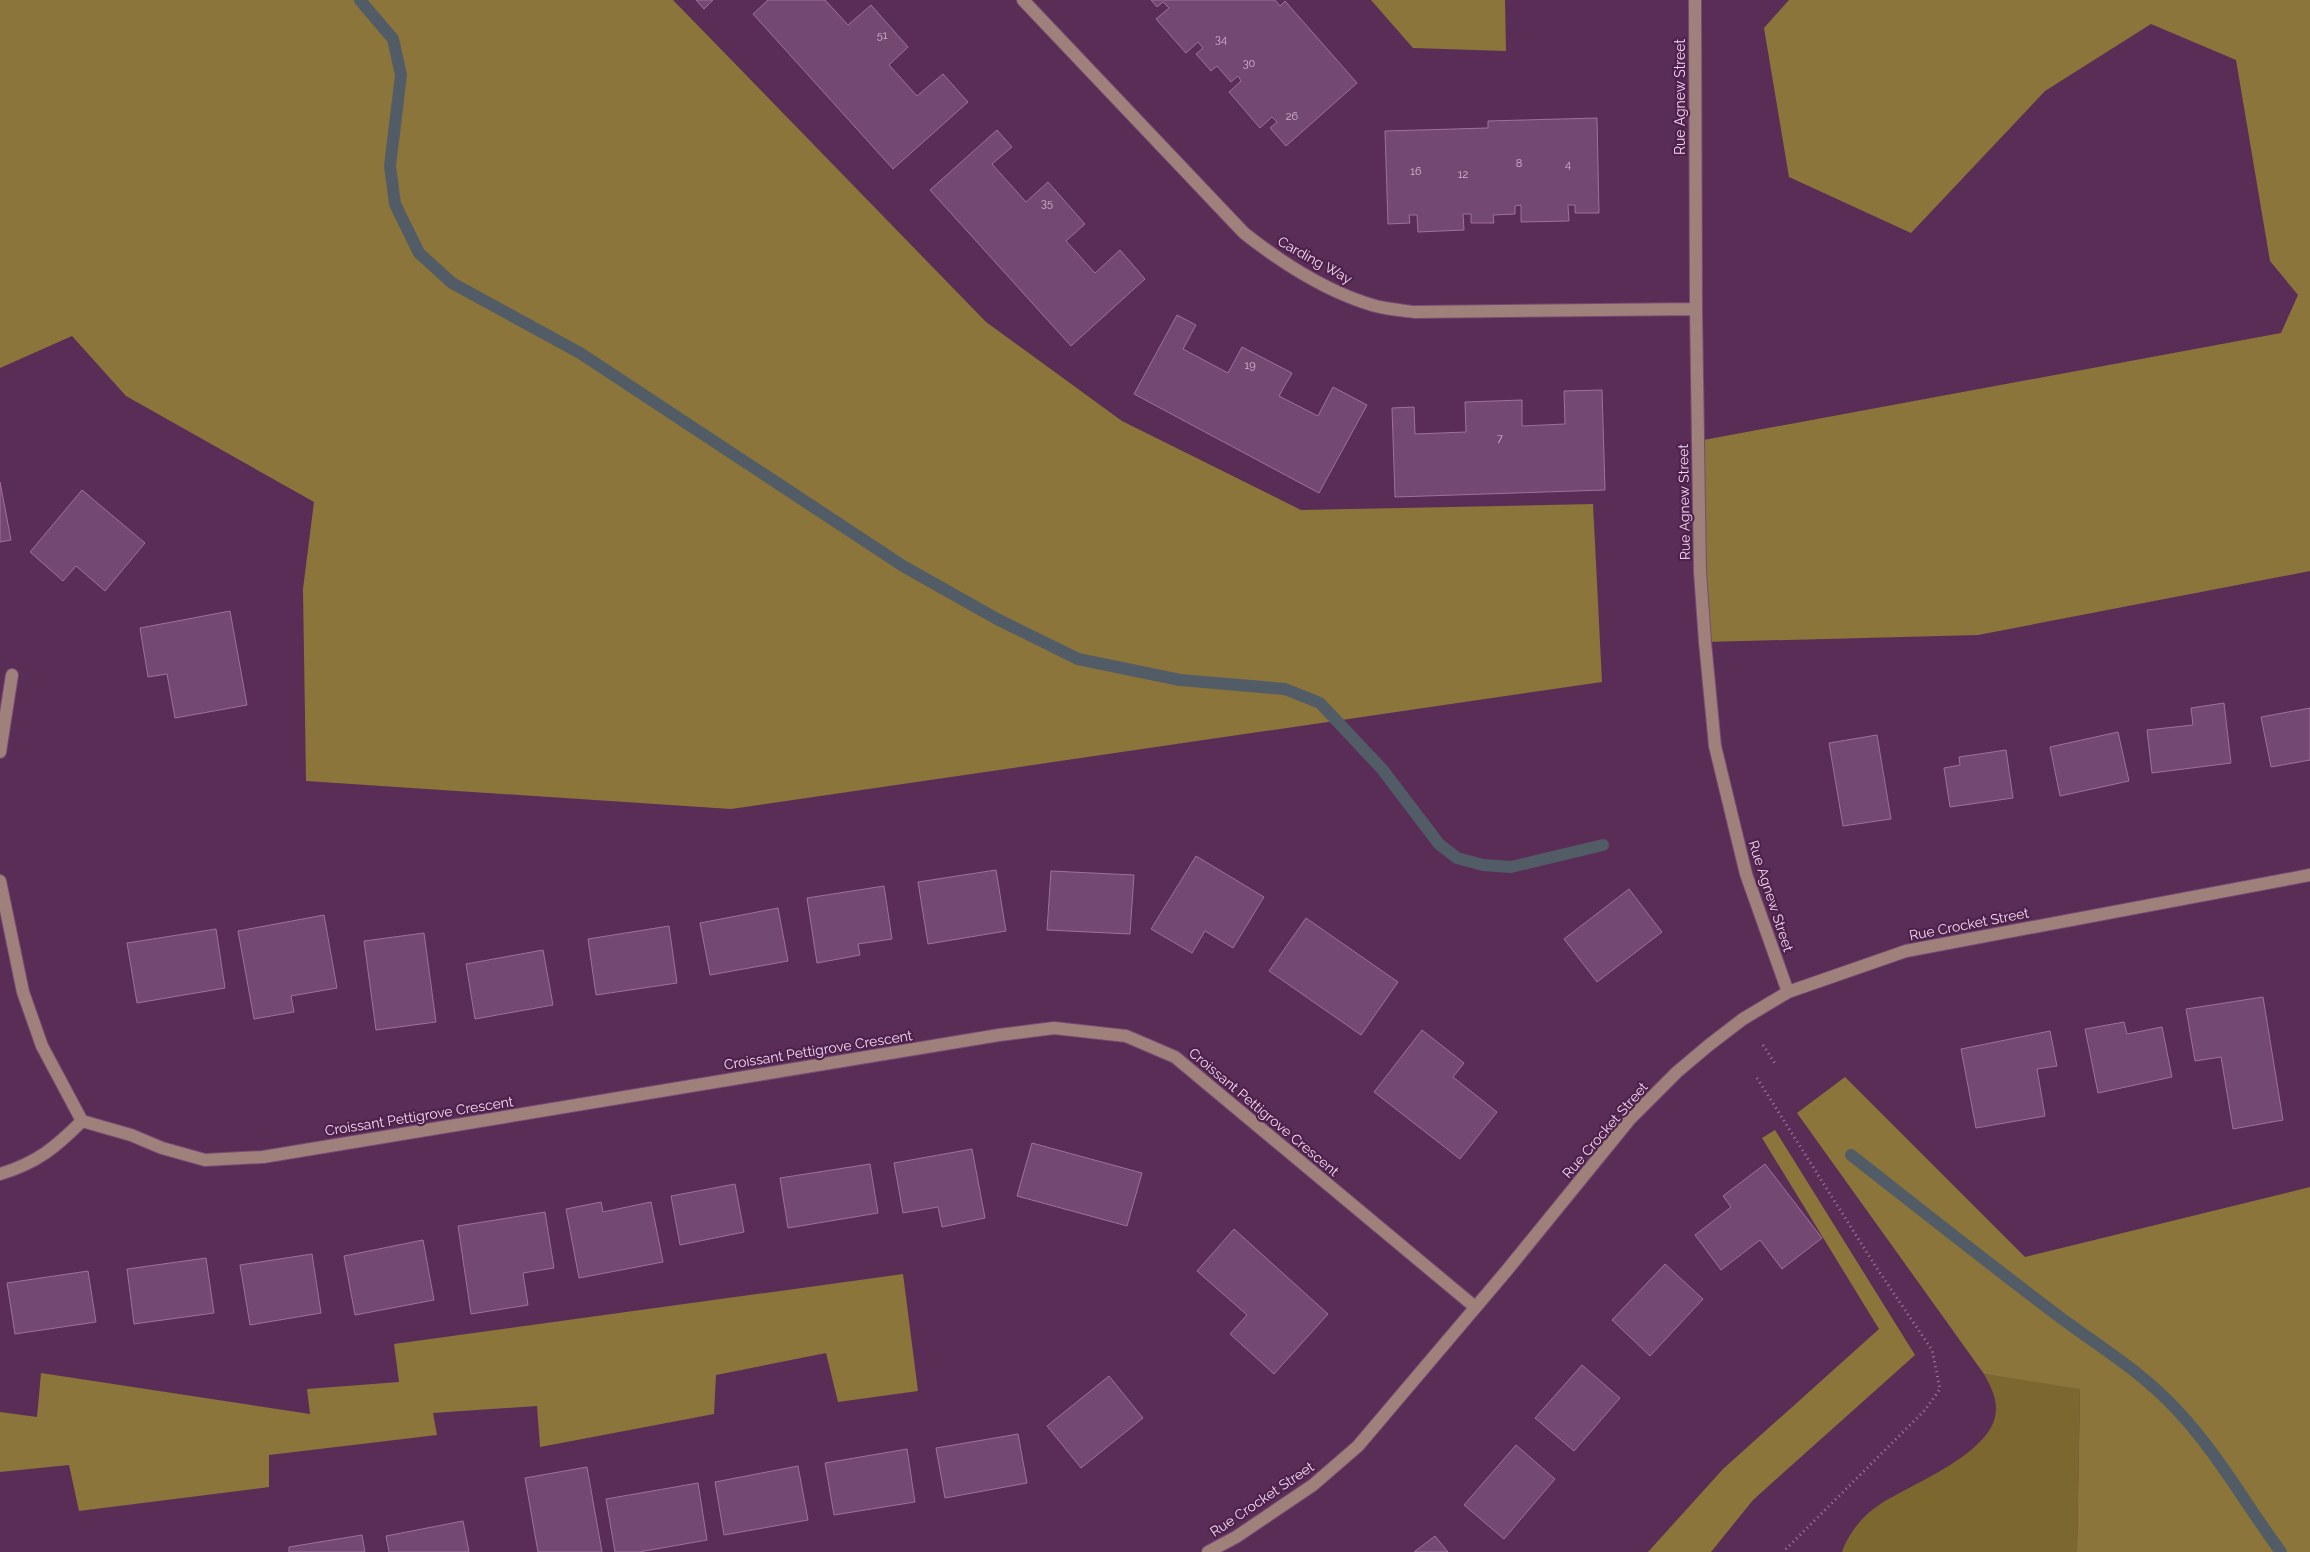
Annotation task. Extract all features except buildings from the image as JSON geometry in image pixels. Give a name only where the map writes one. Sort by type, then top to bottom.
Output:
[{"type":"street","name":"Carding Way","points":[[1023,0],[1244,233],[1273,256],[1337,292],[1373,306],[1414,312],[1696,309]]},
{"type":"street","name":"Rue Agnew Street","points":[[1695,0],[1696,309],[1700,572],[1716,746],[1746,874],[1788,992]]},
{"type":"street","points":[[0,752],[12,675]]},
{"type":"street","name":"Rue Crocket Street","points":[[1208,1552],[1236,1537],[1313,1485],[1358,1446],[1630,1119],[1677,1072],[1709,1044],[1743,1019],[1788,992],[1906,951],[2310,875]]},
{"type":"street","points":[[0,881],[23,992],[42,1046],[82,1120],[56,1147],[18,1168],[0,1174]]},
{"type":"street","name":"Croissant Pettigrove Crescent","points":[[82,1120],[132,1135],[162,1148],[205,1160],[263,1157],[1044,1029],[1054,1028],[1126,1036],[1175,1057],[1475,1307]]},
{"type":"path","points":[[1763,1045],[1776,1065]]},
{"type":"path","points":[[1757,1078],[1876,1267],[1932,1350],[1940,1389],[1925,1410],[1783,1552]]},
{"type":"shaded area","points":[[0,0],[673,0],[986,322],[1122,421],[1301,510],[1593,504],[1602,682],[731,809],[306,781],[303,589],[314,502],[126,396],[72,336],[0,368]]},
{"type":"shaded area","points":[[1371,0],[1505,0],[1506,51],[1413,48]]},
{"type":"shaded area","points":[[1789,0],[2310,0],[2310,571],[1978,635],[1705,642],[1698,441],[2281,333],[2298,295],[2270,261],[2236,60],[2151,24],[2045,91],[1911,233],[1789,177],[1764,28]]},
{"type":"shaded area","points":[[1845,1077],[2025,1257],[2310,1187],[2310,1552],[2077,1552],[2080,1389],[1984,1374],[1797,1113]]},
{"type":"shaded area","points":[[1775,1130],[1915,1355],[1753,1500],[1711,1552],[1648,1552],[1723,1469],[1879,1329],[1762,1138]]},
{"type":"shaded area","points":[[903,1274],[918,1391],[838,1402],[826,1353],[716,1375],[714,1414],[540,1447],[537,1406],[433,1413],[437,1435],[269,1455],[269,1487],[79,1511],[69,1465],[0,1472],[0,1412],[37,1417],[41,1373],[310,1414],[307,1389],[399,1382],[394,1344]]},
{"type":"shaded area","points":[[1984,1374],[2080,1388],[2077,1552],[1842,1552],[1852,1532],[1873,1509],[1949,1466],[1982,1440],[1992,1425],[1996,1409],[1994,1395]]},
{"type":"waterway","points":[[360,0],[393,39],[401,75],[390,166],[395,204],[419,253],[452,283],[580,353],[903,566],[997,619],[1078,659],[1180,680],[1285,689],[1320,703],[1382,769],[1439,844],[1457,858],[1483,865],[1511,867],[1603,845]]},
{"type":"waterway","points":[[1851,1155],[2031,1295],[2119,1359],[2163,1395],[2205,1443],[2281,1552]]}]
